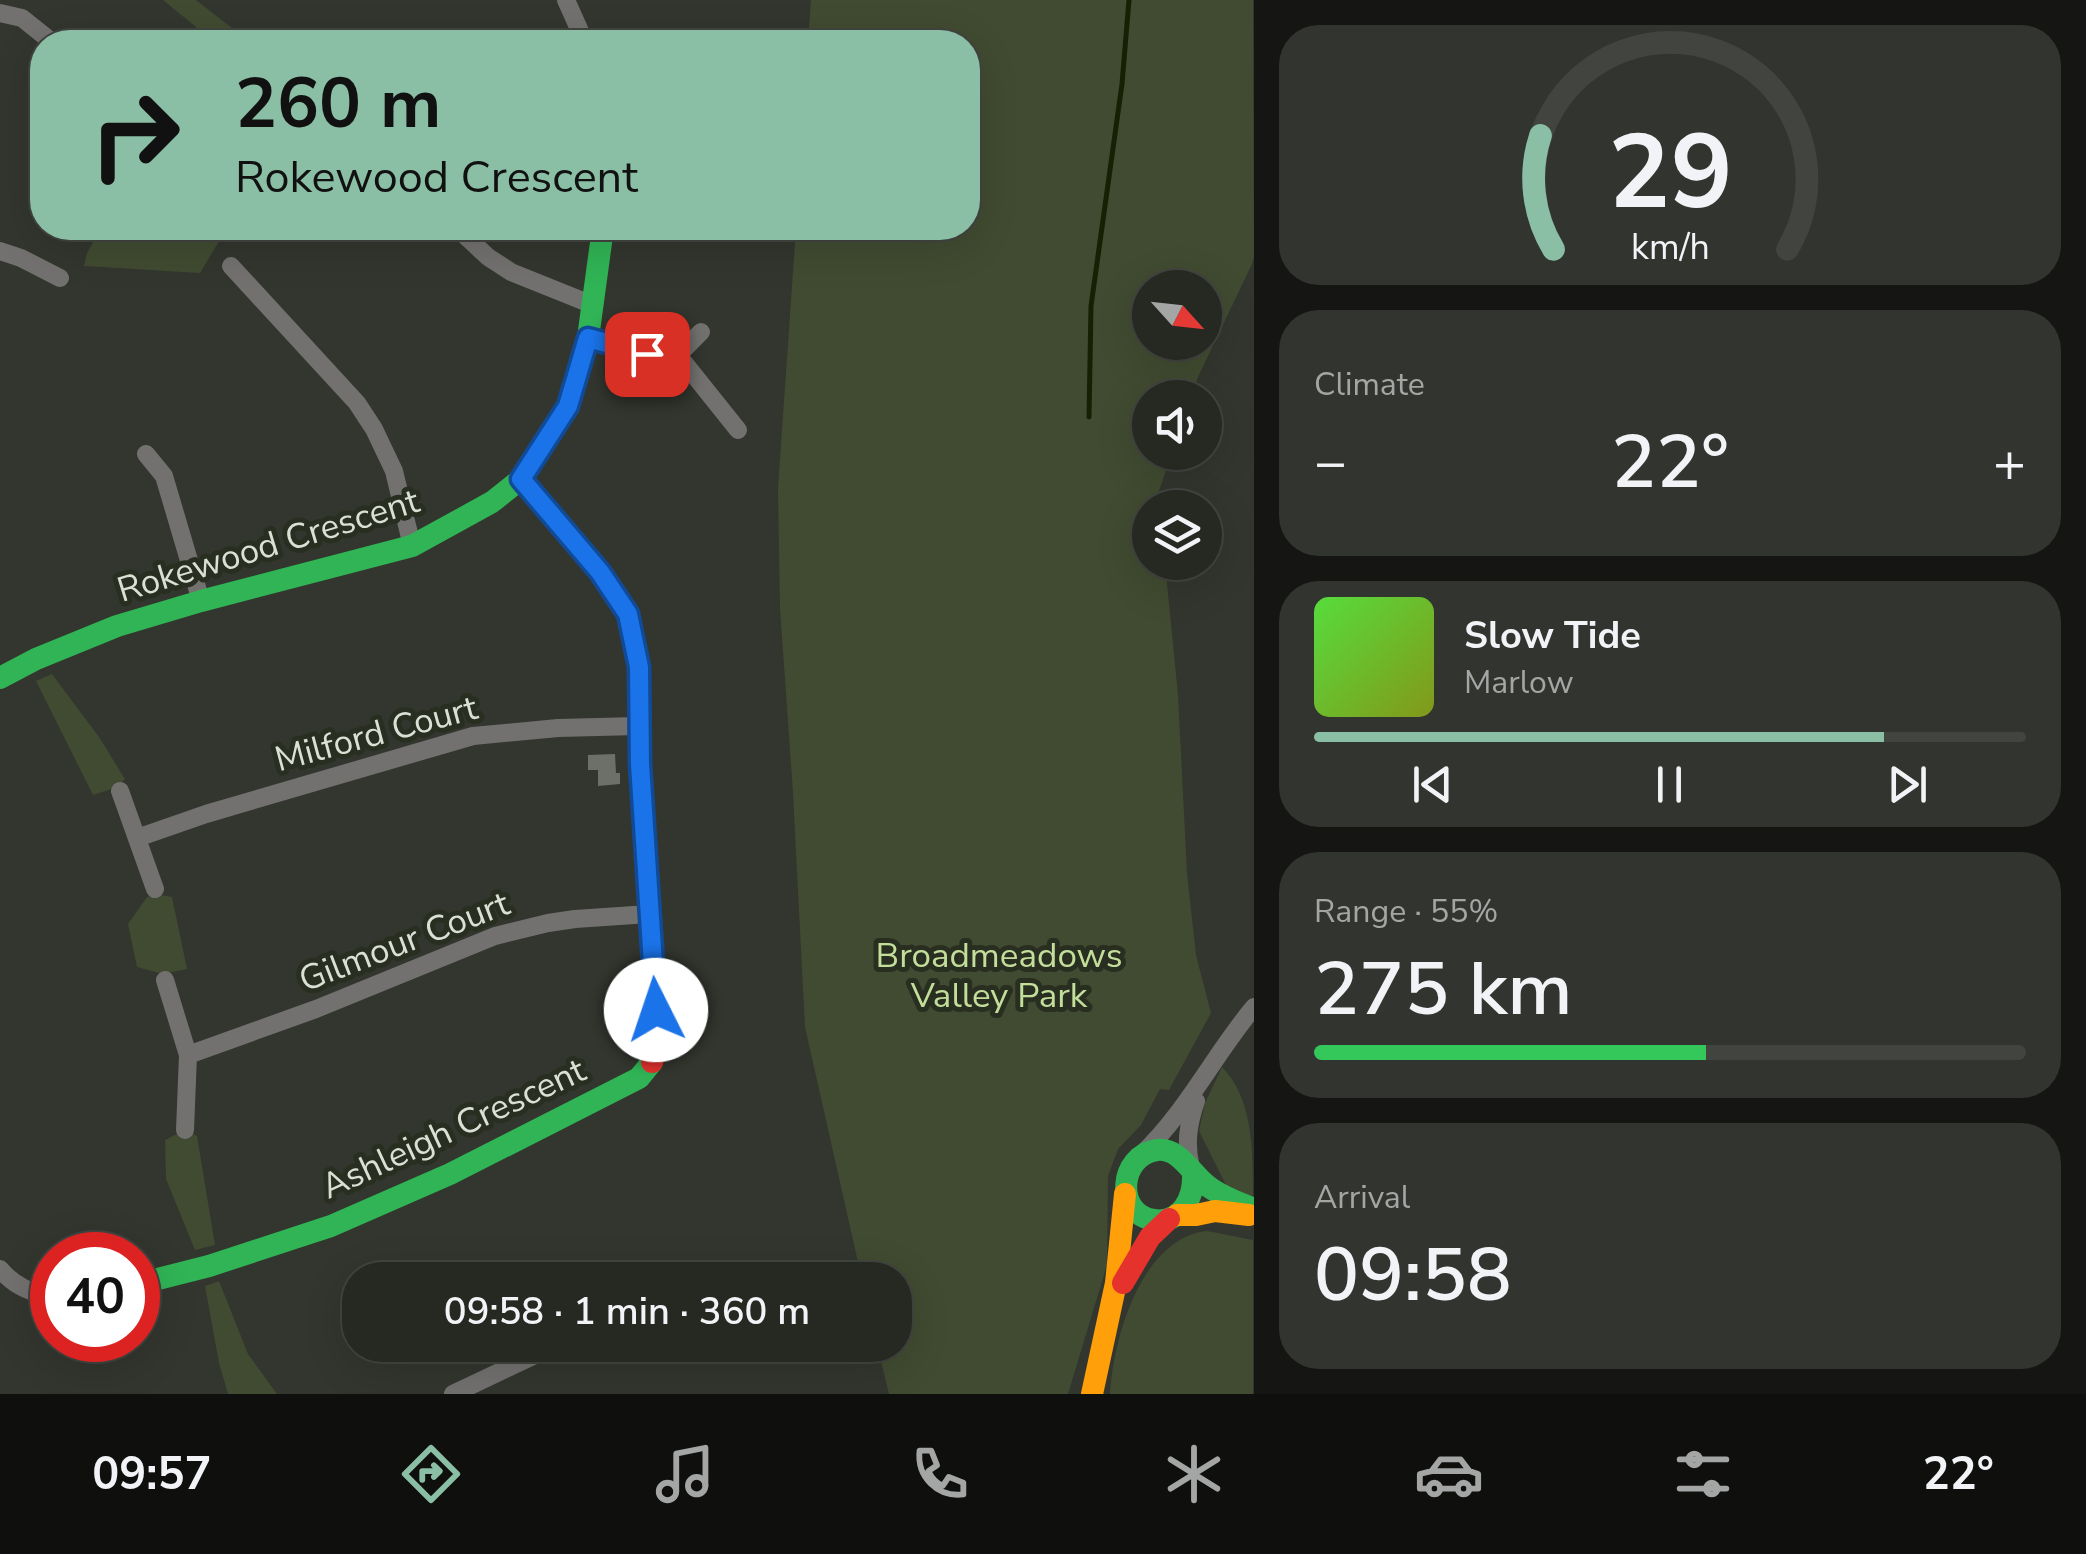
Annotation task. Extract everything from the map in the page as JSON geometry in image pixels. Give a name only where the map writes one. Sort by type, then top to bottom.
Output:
[{"type":"street","points":[[566,0],[579,30]]},
{"type":"street","points":[[0,13],[22,18],[37,30]]},
{"type":"street","points":[[470,240],[512,272],[592,305]]},
{"type":"street","name":"Rokewood Crescent","points":[[1,672],[117,626],[201,600],[412,546],[492,502],[521,479],[568,406],[588,338],[601,240]]},
{"type":"street","points":[[0,251],[60,278]]},
{"type":"street","points":[[230,266],[357,403],[374,429],[394,472],[412,546]]},
{"type":"street","points":[[588,338],[647,354],[678,355],[701,332]]},
{"type":"street","points":[[678,355],[738,430]]},
{"type":"street","points":[[146,454],[164,476],[201,600]]},
{"type":"street","name":"Ashleigh Crescent","points":[[160,1278],[331,1226],[450,1174],[639,1078],[651,1064],[658,1042],[638,726],[639,667],[628,614],[600,572],[521,479]]},
{"type":"street","name":"Milford Court","points":[[137,838],[473,736],[638,726]]},
{"type":"street","points":[[120,791],[154,889]]},
{"type":"street","name":"Gilmour Court","points":[[188,1055],[316,1009],[495,936],[575,918],[649,914]]},
{"type":"street","points":[[165,980],[188,1055],[185,1130]]},
{"type":"street","points":[[1092,1394],[1122,1254],[1126,1172],[1172,1123],[1254,1007]]},
{"type":"street","points":[[1114,1301],[1150,1236],[1186,1208],[1192,1198],[1194,1186],[1186,1148],[1190,1120],[1205,1077]]},
{"type":"street","points":[[1142,1154],[1152,1150],[1175,1153],[1210,1188],[1254,1212]]},
{"type":"street","points":[[1125,1194],[1142,1216],[1155,1220],[1215,1212],[1254,1212]]},
{"type":"street","points":[[0,1269],[11,1282],[30,1291]]},
{"type":"street","points":[[453,1394],[520,1362]]},
{"type":"green space","points":[[163,0],[196,0],[235,30],[195,30]]},
{"type":"green space","name":"Broadmeadows Valley Park","points":[[811,0],[1253,0],[1251,266],[1222,327],[1222,270],[1132,270],[1132,360],[1206,360],[1197,380],[1132,380],[1132,470],[1166,470],[1159,490],[1132,490],[1132,580],[1167,580],[1178,695],[1187,873],[1196,955],[1211,1013],[1169,1090],[1160,1089],[1141,1125],[1118,1149],[1108,1176],[1107,1265],[1068,1394],[889,1394],[881,1362],[912,1362],[912,1262],[858,1262],[805,1027],[780,608],[778,488],[795,240],[980,240],[980,30],[809,30]]},
{"type":"green space","points":[[94,240],[220,240],[200,273],[84,266]]},
{"type":"green space","points":[[52,674],[125,779],[117,787],[93,795],[36,681]]},
{"type":"green space","points":[[147,897],[172,897],[187,969],[163,974],[137,967],[128,924]]},
{"type":"green space","points":[[1222,1067],[1240,1095],[1250,1128],[1253,1200],[1228,1189],[1199,1131],[1205,1103]]},
{"type":"green space","points":[[185,1130],[197,1136],[215,1245],[195,1250],[166,1179],[165,1140]]},
{"type":"green space","points":[[1207,1231],[1253,1240],[1253,1394],[1110,1394],[1125,1320],[1148,1271],[1164,1252],[1184,1238]]},
{"type":"green space","points":[[219,1281],[248,1354],[277,1394],[228,1394],[205,1286]]},
{"type":"building","points":[[615,754],[620,784],[598,786],[598,770],[588,770],[588,755]]},
{"type":"waterway","points":[[1089,417],[1091,306],[1122,84],[1129,0]]},
{"type":"traffic: fast","points":[[0,678],[117,626],[412,546],[492,502],[521,479],[568,406],[588,338],[601,240]]},
{"type":"traffic: fast","points":[[521,479],[600,572],[628,615],[639,667],[639,745]]},
{"type":"traffic: fast","points":[[160,1278],[331,1226],[450,1174],[639,1078],[652,1062]]},
{"type":"traffic: fast","points":[[1193,1174],[1188,1200],[1172,1218],[1154,1220],[1141,1215],[1127,1197],[1126,1185],[1135,1162],[1144,1154],[1165,1150],[1180,1158],[1212,1189],[1254,1209]]},
{"type":"traffic: slow","points":[[1092,1394],[1116,1283],[1125,1194]]},
{"type":"traffic: slow","points":[[1177,1215],[1215,1211],[1249,1215]]},
{"type":"traffic: jam","points":[[639,745],[658,1042],[652,1062]]},
{"type":"traffic: jam","points":[[1123,1283],[1150,1237],[1169,1219]]},
{"type":"route","points":[[647,354],[588,338],[568,406],[521,479],[600,572],[628,614],[639,667],[638,726],[656,1010]]}]
